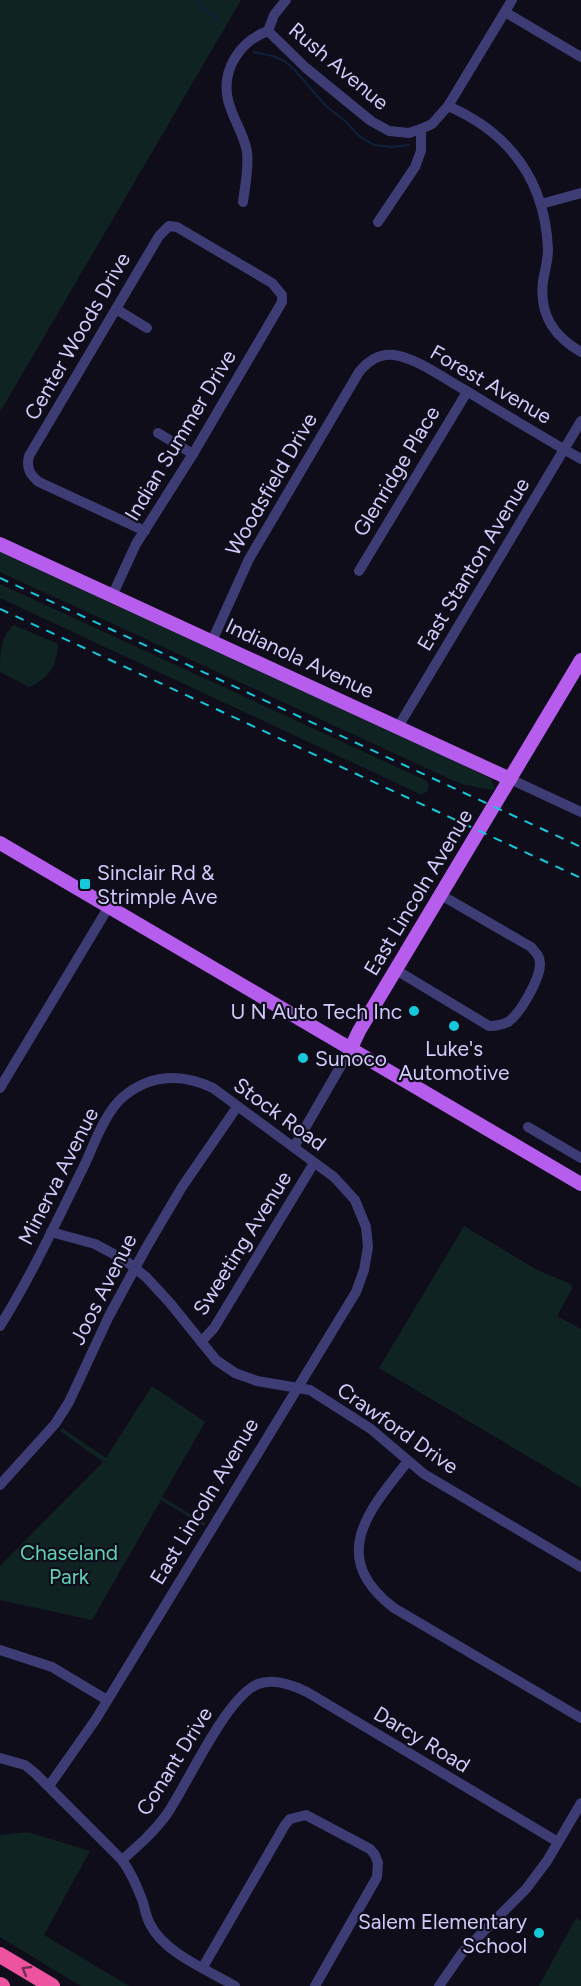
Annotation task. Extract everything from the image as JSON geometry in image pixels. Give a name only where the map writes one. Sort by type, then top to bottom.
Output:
[{"type":"highway","points":[[0,1954],[52,1986]]},
{"type":"main road","name":"Indianola Avenue","points":[[0,544],[510,778]]},
{"type":"main road","name":"East Lincoln Avenue","points":[[350,1050],[359,1031],[581,660]]},
{"type":"main road","points":[[0,843],[581,1184]]},
{"type":"street","points":[[243,202],[247,153],[240,127],[228,99],[226,81],[235,56],[255,35],[268,31],[274,15],[286,0]]},
{"type":"street","points":[[378,222],[415,167],[421,151],[421,129],[432,124],[448,106],[512,0]]},
{"type":"street","points":[[505,12],[581,57]]},
{"type":"street","name":"Rush Avenue","points":[[268,31],[306,68],[371,121],[389,131],[410,133],[421,129]]},
{"type":"street","points":[[448,106],[468,115],[499,137],[524,167],[541,204],[545,223],[548,251],[543,281],[543,306],[546,318],[557,335],[581,352]]},
{"type":"street","points":[[541,204],[581,193]]},
{"type":"street","name":"Indian Summer Drive","points":[[112,596],[136,544],[280,308],[282,295],[272,283],[184,230],[169,226]]},
{"type":"street","name":"Center Woods Drive","points":[[145,531],[39,482],[28,470],[29,456],[159,236],[169,226]]},
{"type":"street","points":[[116,309],[147,328]]},
{"type":"street","name":"Forest Avenue","points":[[378,356],[392,354],[406,358],[581,459]]},
{"type":"street","name":"Woodsfield Drive","points":[[212,641],[249,560],[273,517],[358,372],[378,356]]},
{"type":"street","name":"Glenridge Place","points":[[359,571],[467,392]]},
{"type":"street","name":"East Stanton Avenue","points":[[398,727],[581,421]]},
{"type":"street","points":[[158,433],[193,454]]},
{"type":"street","name":"Indianola Avenue","points":[[510,778],[581,812]]},
{"type":"street","points":[[396,970],[489,1026],[505,1024],[529,994],[540,966],[539,955],[531,947],[441,895]]},
{"type":"street","points":[[0,1088],[108,908]]},
{"type":"street","name":"East Lincoln Avenue","points":[[294,1147],[350,1050]]},
{"type":"street","name":"Stock Road","points":[[143,1083],[178,1077],[213,1088],[334,1177],[355,1200],[366,1227]]},
{"type":"street","name":"Minerva Avenue","points":[[0,1326],[51,1233],[107,1119],[122,1098],[143,1083]]},
{"type":"street","name":"Joos Avenue","points":[[0,1485],[55,1424],[135,1268],[182,1187],[237,1107]]},
{"type":"street","points":[[528,1127],[581,1158]]},
{"type":"street","name":"Sweeting Avenue","points":[[201,1342],[214,1328],[314,1163]]},
{"type":"street","name":"East Lincoln Avenue","points":[[49,1786],[107,1700],[356,1292],[364,1270],[368,1247],[366,1227]]},
{"type":"street","name":"Crawford Drive","points":[[51,1233],[95,1244],[125,1260],[146,1277],[170,1303],[216,1360],[235,1373],[257,1381],[310,1390],[371,1429],[434,1480],[581,1567]]},
{"type":"street","points":[[408,1461],[378,1497],[362,1528],[359,1545],[360,1563],[373,1588],[394,1608],[581,1718]]},
{"type":"street","points":[[0,1650],[52,1667],[107,1700]]},
{"type":"street","name":"Darcy Road","points":[[260,1683],[284,1683],[307,1692],[558,1842]]},
{"type":"street","name":"Conant Drive","points":[[122,1860],[154,1831],[167,1814],[229,1711],[242,1695],[260,1683]]},
{"type":"street","points":[[0,1758],[25,1765],[122,1860],[130,1871],[150,1924],[170,1947],[235,1986]]},
{"type":"street","points":[[439,1986],[462,1953],[526,1890],[581,1803]]},
{"type":"street","points":[[203,1967],[285,1825],[297,1815],[306,1815],[360,1844],[375,1855],[379,1870],[315,1986]]},
{"type":"green space","points":[[0,0],[241,0],[0,412]]},
{"type":"green space","points":[[0,549],[423,744],[491,779],[495,789],[461,784],[0,572]]},
{"type":"green space","points":[[0,584],[427,781],[429,786],[422,795],[0,598]]},
{"type":"green space","points":[[14,625],[58,644],[51,670],[42,680],[29,687],[0,672],[3,640]]},
{"type":"green space","points":[[464,1226],[537,1270],[571,1284],[572,1289],[557,1316],[581,1329],[581,1488],[379,1368]]},
{"type":"green space","name":"Chaseland Park","points":[[152,1386],[205,1422],[162,1497],[205,1523],[204,1526],[161,1500],[92,1620],[0,1600],[0,1566],[103,1462],[60,1431],[62,1428],[106,1458]]},
{"type":"green space","points":[[28,1832],[90,1851],[44,1935],[129,1986],[81,1986],[0,1937],[0,1835]]},
{"type":"green space","points":[[576,1918],[581,1921],[581,1986],[539,1986]]},
{"type":"waterway","points":[[196,0],[201,7],[221,22]]},
{"type":"waterway","points":[[254,52],[284,61],[294,69],[326,106],[359,136],[374,145],[391,147],[409,145]]},
{"type":"railway","points":[[0,578],[581,847]]},
{"type":"railway","points":[[0,609],[581,878]]},
{"type":"place","name":"Sinclair Rd & Strimple Ave","points":[[85,884]]},
{"type":"place","name":"U N Auto Tech Inc","points":[[414,1011]]},
{"type":"place","name":"Luke's Automotive","points":[[454,1026]]},
{"type":"place","name":"Sunoco","points":[[303,1058]]},
{"type":"place","name":"Salem Elementary School","points":[[539,1933]]}]
